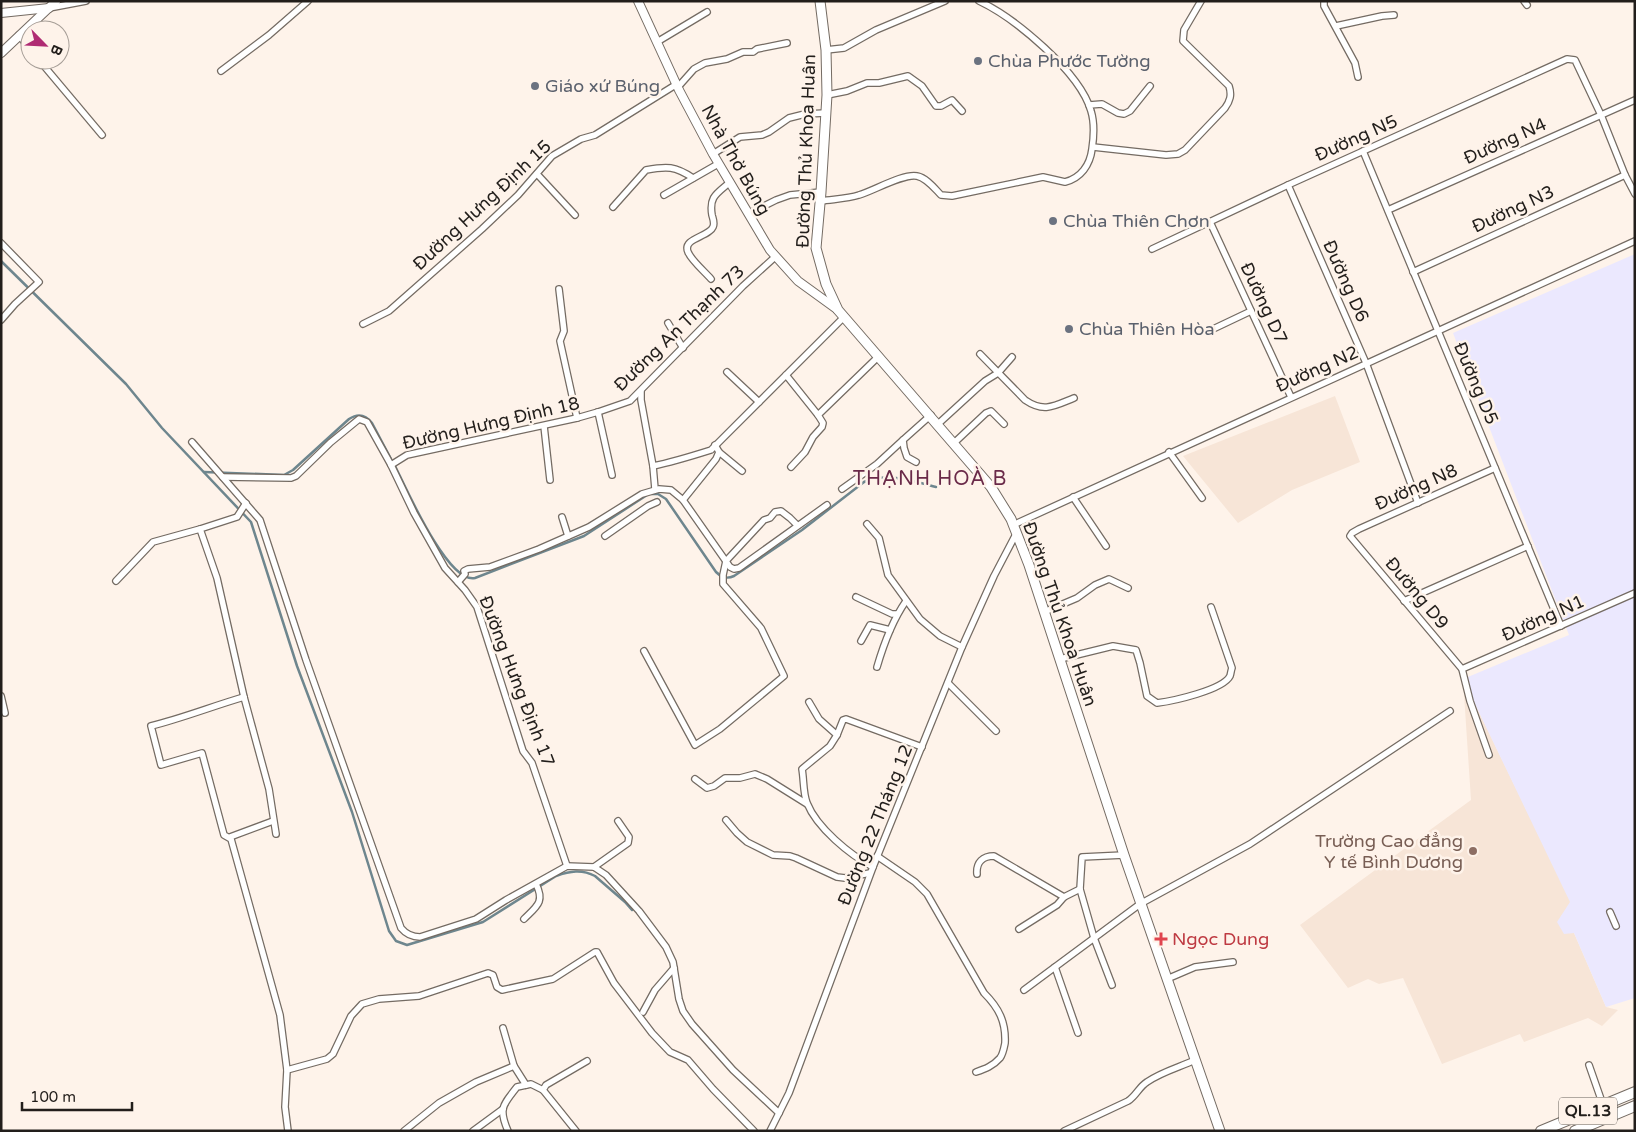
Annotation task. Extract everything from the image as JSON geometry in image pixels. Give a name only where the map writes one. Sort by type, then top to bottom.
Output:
[{"type":"highway","name":"QL.13","points":[[1541,1131],[1635,1092]]},
{"type":"highway","points":[[1621,1098],[1623,1111]]},
{"type":"highway","name":"QL.13","points":[[1574,1131],[1589,1128],[1635,1106]]},
{"type":"main road","name":"Đường Thủ Khoa Huân","points":[[820,1],[826,50],[827,95],[816,248],[826,284],[841,314],[991,486],[1013,525],[1029,565],[1140,904],[1220,1131]]},
{"type":"street","points":[[1,53],[56,1]]},
{"type":"street","points":[[1,13],[49,8],[86,1]]},
{"type":"street","points":[[221,71],[269,35],[308,1]]},
{"type":"street","name":"Nhà Thờ Búng","points":[[638,1],[677,85],[718,164],[775,257],[798,280],[841,314]]},
{"type":"street","points":[[826,50],[844,48],[876,30],[945,1]]},
{"type":"street","points":[[748,214],[776,200],[790,196],[859,195],[914,176],[919,176],[929,183],[941,195],[952,196],[1043,178],[1065,182],[1081,174],[1087,167],[1093,147],[1094,133],[1089,105],[1076,83],[1043,46],[996,9],[979,1]]},
{"type":"street","points":[[1093,147],[1157,155],[1178,154],[1185,150],[1225,108],[1230,101],[1231,92],[1229,86],[1183,41],[1184,30],[1201,1]]},
{"type":"street","points":[[1324,1],[1324,6],[1356,63],[1358,77]]},
{"type":"street","points":[[657,42],[707,12]]},
{"type":"street","points":[[1336,26],[1394,15]]},
{"type":"street","name":"Đường Hưng Định 15","points":[[363,324],[389,311],[482,229],[518,195],[552,156],[581,139],[595,135],[677,85],[694,69],[705,63],[727,59],[743,52],[753,52],[757,49],[787,44]]},
{"type":"street","name":"Đường N5","points":[[1152,249],[1288,185],[1567,59],[1575,60],[1601,115]]},
{"type":"street","points":[[48,70],[102,135]]},
{"type":"street","points":[[827,95],[867,84],[908,76],[922,86],[936,106],[941,106],[952,100],[962,111]]},
{"type":"street","points":[[1089,105],[1102,104],[1118,113],[1124,114],[1130,111],[1150,86]]},
{"type":"street","name":"Đường N4","points":[[1388,210],[1635,100]]},
{"type":"street","points":[[713,154],[740,137],[762,135],[769,132],[789,118],[805,114],[826,113]]},
{"type":"street","points":[[1601,115],[1625,175],[1635,194]]},
{"type":"street","name":"Đường D5","points":[[1363,152],[1561,626]]},
{"type":"street","points":[[664,195],[718,164]]},
{"type":"street","points":[[613,208],[646,170],[669,168],[680,170],[693,178]]},
{"type":"street","points":[[537,174],[575,215]]},
{"type":"street","name":"Đường N3","points":[[1413,272],[1625,175]]},
{"type":"street","points":[[711,279],[688,252],[687,247],[689,242],[708,233],[713,228],[712,199],[729,183]]},
{"type":"street","name":"Đường D6","points":[[1288,185],[1366,363],[1418,503]]},
{"type":"street","name":"Đường D7","points":[[1210,222],[1291,397]]},
{"type":"street","name":"Đường N2","points":[[1013,525],[1169,452],[1635,241]]},
{"type":"street","points":[[1,243],[39,282],[1,320]]},
{"type":"street","name":"Đường An Thạnh 73","points":[[598,412],[630,401],[743,286],[775,257]]},
{"type":"street","points":[[559,289],[564,331],[560,341],[577,418]]},
{"type":"street","points":[[1211,330],[1251,311]]},
{"type":"street","points":[[653,466],[711,450],[786,375],[841,314]]},
{"type":"street","points":[[668,323],[683,348]]},
{"type":"street","points":[[980,354],[1025,400],[1037,407],[1055,406],[1074,398]]},
{"type":"street","points":[[818,415],[878,356]]},
{"type":"street","points":[[938,424],[985,381],[998,373],[1012,357]]},
{"type":"street","points":[[727,372],[759,402]]},
{"type":"street","points":[[786,375],[822,420],[822,427],[792,467]]},
{"type":"street","points":[[641,391],[655,489]]},
{"type":"street","points":[[954,443],[986,413],[991,411],[1004,424]]},
{"type":"street","points":[[598,412],[612,475]]},
{"type":"street","name":"Đường Hưng Định 18","points":[[391,464],[407,455],[544,426],[598,412]]},
{"type":"street","points":[[842,489],[877,464],[931,416]]},
{"type":"street","name":"Đường Hưng Định 17","points":[[223,477],[291,478],[296,476],[331,442],[359,419],[366,422],[391,464],[414,513],[445,568],[466,590],[476,607],[523,751],[532,763],[567,866]]},
{"type":"street","points":[[544,426],[550,480]]},
{"type":"street","points":[[903,440],[907,457],[916,462]]},
{"type":"street","points":[[192,442],[260,520],[309,668],[400,928],[409,935],[420,937],[476,920],[538,887],[567,866],[594,867],[606,875],[647,920],[666,947],[674,968],[683,1011],[733,1070],[779,1112]]},
{"type":"street","points":[[715,445],[719,452],[742,471]]},
{"type":"street","points":[[683,500],[708,471],[719,452]]},
{"type":"street","points":[[1169,452],[1202,498]]},
{"type":"street","name":"Đường N8","points":[[1351,535],[1354,531],[1495,468]]},
{"type":"street","points":[[458,582],[468,569],[490,567],[539,549],[589,527],[655,489],[671,490],[683,500],[730,567],[734,569],[739,568],[827,505]]},
{"type":"street","points":[[642,495],[647,504]]},
{"type":"street","points":[[1072,497],[1106,546]]},
{"type":"street","points":[[605,536],[647,504],[658,502]]},
{"type":"street","points":[[116,581],[154,542],[240,516],[245,505]]},
{"type":"street","points":[[644,651],[695,745],[720,729],[784,676],[761,628],[723,584],[722,574],[726,561],[764,520],[770,518],[778,511],[781,511],[797,525]]},
{"type":"street","points":[[562,517],[568,536]]},
{"type":"street","points":[[867,524],[879,538],[888,576],[906,601],[930,628],[962,647]]},
{"type":"street","points":[[200,529],[217,578],[244,697],[268,789],[276,834]]},
{"type":"street","name":"Đường 22 Tháng 12","points":[[770,1131],[789,1093],[877,856],[962,647],[994,576],[1016,534]]},
{"type":"street","name":"Đường D9","points":[[1351,535],[1353,541],[1462,669]]},
{"type":"street","points":[[1404,601],[1528,546]]},
{"type":"street","points":[[1044,612],[1077,598],[1109,578],[1128,588]]},
{"type":"street","name":"Đường N1","points":[[1462,669],[1635,593]]},
{"type":"street","points":[[856,597],[887,612],[897,614]]},
{"type":"street","points":[[877,667],[897,614],[906,601]]},
{"type":"street","points":[[1060,659],[1113,646],[1136,650],[1147,696],[1158,703],[1189,698],[1225,682],[1230,676],[1232,668],[1211,607]]},
{"type":"street","points":[[861,641],[870,624],[890,630]]},
{"type":"street","points":[[1462,669],[1470,701],[1488,755]]},
{"type":"street","points":[[948,683],[996,730]]},
{"type":"street","points":[[1,696],[5,713]]},
{"type":"street","points":[[244,697],[151,726],[161,766],[202,753],[224,835],[230,837],[273,821]]},
{"type":"street","points":[[809,702],[819,719],[837,736]]},
{"type":"street","points":[[1024,990],[1140,904],[1250,844],[1450,710]]},
{"type":"street","points":[[807,804],[802,769],[830,746],[837,736],[843,720],[846,719],[922,747]]},
{"type":"street","points":[[695,779],[707,788],[714,786],[725,778],[740,778],[755,774],[768,779],[807,804],[826,831],[872,870]]},
{"type":"street","points":[[726,820],[747,842],[773,855],[790,856],[837,877],[845,878],[872,870]]},
{"type":"street","points":[[594,867],[628,843],[629,837],[618,821]]},
{"type":"street","points":[[230,837],[280,1015],[287,1070],[285,1107],[288,1131]]},
{"type":"street","points":[[1112,985],[1094,938],[1080,889],[1082,857],[1124,855]]},
{"type":"street","points":[[877,856],[915,882],[927,894],[984,993],[1001,1014],[1005,1025],[1002,1053],[999,1059],[989,1067],[976,1072]]},
{"type":"street","points":[[977,874],[979,862],[986,857],[994,856],[1064,896]]},
{"type":"street","points":[[524,918],[539,903],[538,887]]},
{"type":"street","points":[[1019,929],[1057,905],[1064,896],[1080,889]]},
{"type":"street","points":[[1610,912],[1616,926]]},
{"type":"street","points":[[287,1070],[327,1059],[334,1054],[351,1016],[362,1004],[379,999],[419,996],[488,974],[493,976],[497,987],[502,990],[551,980],[596,952],[614,982],[652,1033],[670,1052],[688,1060],[712,1089],[754,1131]]},
{"type":"street","points":[[1167,979],[1195,967],[1233,962]]},
{"type":"street","points":[[1055,967],[1078,1033]]},
{"type":"street","points":[[643,1012],[655,990],[674,968]]},
{"type":"street","points":[[503,1028],[514,1066],[526,1085]]},
{"type":"street","points":[[1064,1131],[1128,1101],[1150,1080],[1195,1060]]},
{"type":"street","points":[[543,1090],[546,1085],[587,1061]]},
{"type":"street","points":[[1589,1065],[1603,1105]]},
{"type":"street","points":[[404,1131],[439,1103],[476,1082],[514,1066]]},
{"type":"street","points":[[508,1131],[502,1116],[504,1103],[517,1087],[530,1084],[543,1090],[576,1131]]},
{"type":"street","points":[[473,1131],[503,1109]]},
{"type":"shaded area","points":[[1635,254],[1635,998],[1606,1007],[1574,933],[1564,934],[1557,922],[1570,902],[1463,679],[1569,635],[1453,333]]},
{"type":"shaded area","points":[[1335,396],[1360,462],[1292,490],[1238,523],[1183,456]]},
{"type":"shaded area","name":"Trường Cao đẳng Y tế Bình Dương","points":[[1463,679],[1571,902],[1574,933],[1606,1007],[1618,1010],[1602,1026],[1588,1018],[1524,1042],[1520,1034],[1442,1064],[1403,978],[1379,984],[1368,979],[1348,988],[1300,925],[1471,800]]},
{"type":"waterway","points":[[1,261],[126,384],[162,428],[251,522],[297,666],[352,812],[389,931],[396,941],[407,945],[483,922],[556,876],[571,872],[585,872],[595,876],[632,910]]},
{"type":"waterway","points":[[204,472],[284,475],[293,470],[349,419],[358,415],[364,416],[372,423],[391,459]]},
{"type":"waterway","points":[[395,466],[418,513],[441,551],[464,576],[475,578],[584,536],[647,495]]},
{"type":"waterway","points":[[652,494],[658,494],[666,499],[716,572],[722,577],[727,578],[734,576],[802,530],[864,482],[873,479],[891,478],[909,480],[936,487]]},
{"type":"place","name":"Chùa Phước Tường","points":[[978,61]]},
{"type":"place","name":"Giáo xứ Búng","points":[[535,86]]},
{"type":"place","name":"Chùa Thiên Chơn","points":[[1053,221]]},
{"type":"place","name":"Chùa Thiên Hòa","points":[[1069,329]]},
{"type":"place","name":"Trường Cao đẳng Y tế Bình Dương","points":[[1473,851]]},
{"type":"place","name":"Ngọc Dung","points":[[1161,939]]},
{"type":"district","name":"THẠNH HOÀ B","points":[[930,479]]}]
